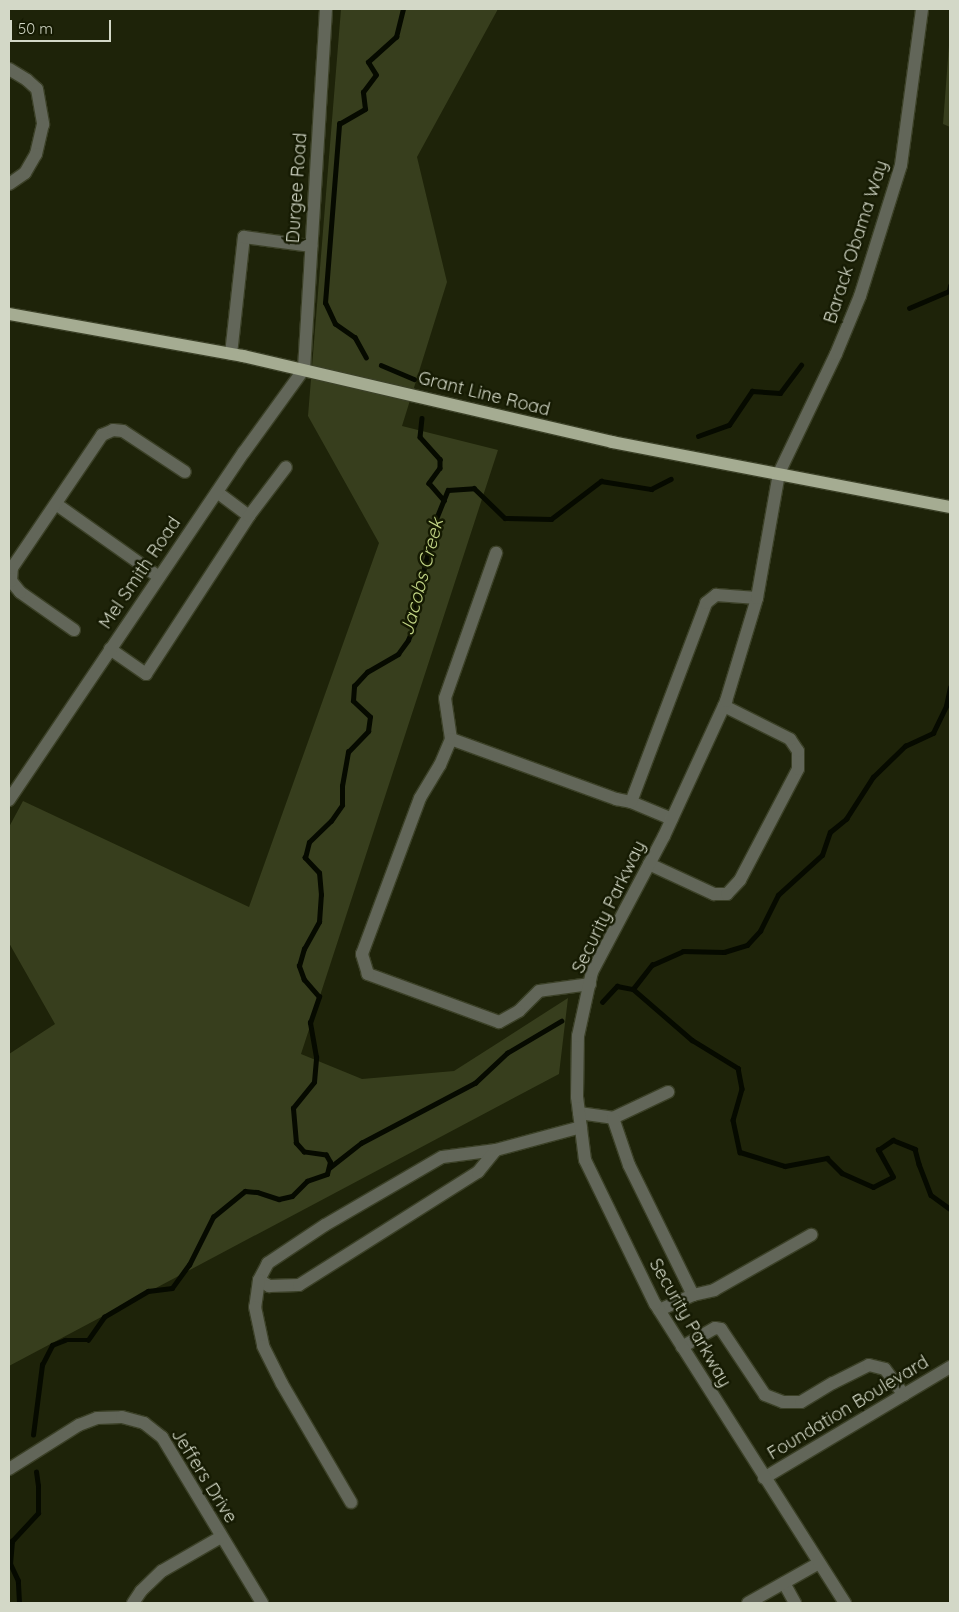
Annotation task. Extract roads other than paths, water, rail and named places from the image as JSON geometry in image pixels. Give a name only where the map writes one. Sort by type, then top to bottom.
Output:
[{"type":"main road","name":"Grant Line Road","points":[[9,314],[231,354],[304,369],[612,442],[950,507]]},
{"type":"street","name":"Durgee Road","points":[[304,369],[326,9]]},
{"type":"street","name":"Barack Obama Way","points":[[780,474],[836,354],[860,296],[901,165],[922,9]]},
{"type":"street","points":[[9,69],[27,80],[36,89],[43,124],[36,154],[25,173],[9,184]]},
{"type":"street","points":[[231,354],[244,237],[311,246]]},
{"type":"street","name":"Mel Smith Road","points":[[9,800],[216,492],[304,369]]},
{"type":"street","points":[[74,630],[20,592],[11,581],[12,568],[102,435],[113,430],[123,431],[186,472]]},
{"type":"street","points":[[110,649],[146,674],[249,516],[286,467]]},
{"type":"street","name":"Security Parkway","points":[[780,474],[756,598],[724,706],[672,819],[592,972],[578,1036],[577,1097],[585,1160],[659,1310],[845,1603]]},
{"type":"street","points":[[216,492],[249,516]]},
{"type":"street","points":[[56,504],[159,577]]},
{"type":"street","points":[[496,553],[445,698],[451,739],[440,765],[420,798],[362,954],[368,974],[499,1022],[519,1011],[539,991],[590,984]]},
{"type":"street","points":[[631,802],[706,603],[716,595],[756,598]]},
{"type":"street","points":[[649,864],[714,894],[728,894],[740,880],[798,769],[798,751],[790,739],[724,706]]},
{"type":"street","points":[[451,739],[616,799],[631,802],[672,819]]},
{"type":"street","points":[[579,1113],[613,1118],[668,1092]]},
{"type":"street","points":[[613,1118],[629,1165],[693,1294]]},
{"type":"street","points":[[351,1502],[282,1384],[263,1346],[255,1307],[259,1280],[268,1263],[325,1225],[442,1157],[496,1150],[581,1127]]},
{"type":"street","points":[[259,1280],[268,1286],[299,1285],[478,1172],[496,1150]]},
{"type":"street","points":[[659,1310],[693,1294],[714,1290],[811,1235]]},
{"type":"street","points":[[682,1347],[715,1328],[721,1329],[765,1395],[783,1402],[801,1402],[832,1382],[874,1364],[885,1369],[904,1394]]},
{"type":"street","name":"Foundation Boulevard","points":[[764,1478],[950,1367]]},
{"type":"street","name":"Jeffers Drive","points":[[9,1469],[86,1422],[110,1417],[144,1423],[162,1437],[262,1603]]},
{"type":"street","points":[[133,1603],[141,1591],[162,1571],[221,1536]]},
{"type":"street","points":[[748,1603],[819,1563]]},
{"type":"street","points":[[784,1583],[795,1603]]},
{"type":"waterway","points":[[366,358],[355,338],[335,324],[325,303],[339,124],[365,109],[363,92],[376,75],[368,62],[396,37],[403,9]]},
{"type":"waterway","name":"Jacobs Creek","points":[[909,308],[949,291],[950,286]]},
{"type":"waterway","points":[[381,365],[414,379]]},
{"type":"waterway","name":"Jacobs Creek","points":[[698,436],[729,425],[752,391],[780,393],[801,365]]},
{"type":"waterway","points":[[422,418],[420,437],[440,459],[440,468],[429,483],[444,500]]},
{"type":"waterway","name":"Jacobs Creek","points":[[33,1435],[42,1365],[52,1345],[65,1340],[88,1340],[104,1317],[148,1291],[172,1288],[189,1265],[213,1217],[245,1191],[257,1192],[279,1199],[292,1196],[307,1181],[327,1174],[330,1162],[326,1155],[304,1152],[296,1143],[293,1108],[314,1082],[316,1057],[310,1023],[319,997],[304,980],[299,966],[304,949],[319,922],[321,895],[319,873],[305,858],[309,842],[331,821],[342,805],[342,786],[348,752],[368,731],[370,717],[353,701],[354,686],[367,672],[398,654],[408,640],[415,623],[416,601],[436,519],[448,490],[474,488],[505,518],[551,519],[601,481],[651,489],[671,479]]},
{"type":"waterway","points":[[633,989],[652,965],[683,951],[724,952],[747,945],[760,931],[778,895],[822,855],[830,832],[846,819],[873,777],[905,746],[933,733],[946,706],[950,687]]},
{"type":"waterway","points":[[602,1002],[617,986],[633,989],[692,1040],[738,1068],[742,1089],[733,1120],[740,1152],[785,1166],[827,1158],[842,1173],[873,1187],[893,1177],[878,1150],[893,1140],[915,1149],[931,1195],[950,1209]]},
{"type":"waterway","points":[[329,1168],[361,1143],[475,1083],[507,1053],[561,1021]]},
{"type":"waterway","name":"Jacobs Creek","points":[[19,1603],[18,1581],[10,1564],[12,1541],[38,1513],[36,1472]]}]
